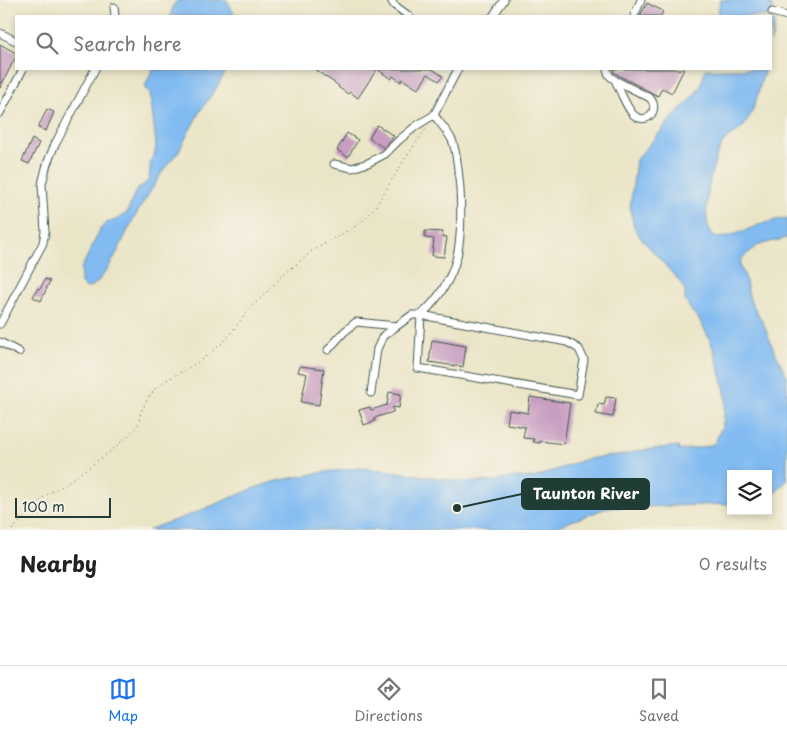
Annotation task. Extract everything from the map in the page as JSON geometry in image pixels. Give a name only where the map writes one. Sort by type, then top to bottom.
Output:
[{"type":"street","points":[[391,0],[394,5],[408,15]]},
{"type":"street","points":[[494,15],[504,0]]},
{"type":"street","points":[[634,15],[641,0]]},
{"type":"street","points":[[114,8],[115,15]]},
{"type":"street","points":[[772,12],[787,16]]},
{"type":"street","points":[[0,33],[15,40]]},
{"type":"street","points":[[0,113],[22,70]]},
{"type":"street","points":[[0,324],[43,243],[45,232],[42,184],[47,164],[55,144],[94,70]]},
{"type":"street","points":[[334,164],[352,168],[368,163],[385,154],[416,126],[434,115],[455,70]]},
{"type":"street","points":[[607,70],[611,78],[615,80],[650,98],[654,107],[652,113],[647,118],[634,115],[629,109],[615,80]]},
{"type":"street","points":[[371,393],[377,349],[383,336],[412,315],[421,315],[567,342],[579,349],[584,360],[578,394],[418,368],[421,315],[435,300],[448,281],[456,261],[460,241],[460,193],[452,140],[434,115]]},
{"type":"street","points":[[328,350],[356,322],[396,326]]},
{"type":"street","points":[[0,342],[19,352]]},
{"type":"path","points":[[12,530],[45,496],[71,480],[128,436],[137,426],[141,412],[156,388],[197,363],[223,343],[252,306],[297,263],[312,251],[365,219],[375,207],[434,115]]},
{"type":"water","points":[[178,0],[227,0],[234,15],[170,15],[174,4]]},
{"type":"water","points":[[720,0],[773,0],[771,15],[718,15]]},
{"type":"water","points":[[772,18],[775,23],[772,37]]},
{"type":"water","points":[[153,70],[226,70],[200,111],[177,154],[162,172],[138,211],[107,270],[100,279],[87,288],[81,284],[81,269],[101,228],[108,222],[116,220],[127,213],[135,192],[149,180],[151,160],[155,153],[156,144],[150,92],[145,89]]},
{"type":"water","points":[[705,70],[765,70],[755,104],[746,123],[723,143],[715,160],[708,196],[707,217],[712,234],[717,238],[733,235],[766,223],[787,218],[787,238],[758,245],[741,259],[740,266],[745,277],[750,300],[764,325],[787,376],[787,480],[777,491],[772,493],[772,470],[727,470],[727,504],[607,508],[542,530],[149,530],[276,481],[324,472],[359,468],[457,481],[496,481],[515,477],[534,478],[586,459],[678,446],[679,451],[715,443],[723,424],[726,398],[715,353],[700,321],[685,300],[685,291],[680,282],[640,237],[634,227],[630,208],[636,160],[678,111],[690,101],[701,86]]},
{"type":"building","points":[[647,3],[663,11],[661,15],[641,15]]},
{"type":"building","points":[[0,44],[15,52],[15,58],[0,88]]},
{"type":"building","points":[[315,70],[376,70],[358,98],[350,92],[348,94]]},
{"type":"building","points":[[378,70],[434,70],[443,76],[439,81],[428,74],[418,89],[402,79],[401,82],[393,76],[391,79]]},
{"type":"building","points":[[613,70],[684,70],[672,93],[662,88],[658,96]]},
{"type":"building","points":[[47,109],[54,112],[46,131],[38,128]]},
{"type":"building","points":[[377,125],[394,136],[384,148],[369,138]]},
{"type":"building","points":[[347,133],[358,140],[348,157],[337,150]]},
{"type":"building","points":[[32,139],[39,143],[29,164],[22,161]]},
{"type":"building","points":[[425,231],[443,232],[442,236],[447,237],[444,257],[432,256],[434,239],[425,238]]},
{"type":"building","points":[[45,279],[50,281],[41,301],[33,297]]},
{"type":"building","points":[[432,340],[466,346],[463,367],[429,362]]},
{"type":"building","points":[[300,366],[324,369],[319,405],[301,402],[307,374],[298,372]]},
{"type":"building","points":[[389,392],[401,394],[399,408],[393,407],[393,412],[374,418],[375,421],[364,425],[359,410],[370,407],[371,410],[387,405]]},
{"type":"building","points":[[530,397],[570,403],[564,444],[533,442],[534,439],[523,438],[525,427],[507,424],[509,410],[528,413]]},
{"type":"building","points":[[606,397],[616,398],[613,417],[596,414],[598,404],[604,405]]},
{"type":"place","name":"Taunton River","points":[[457,508]]}]
